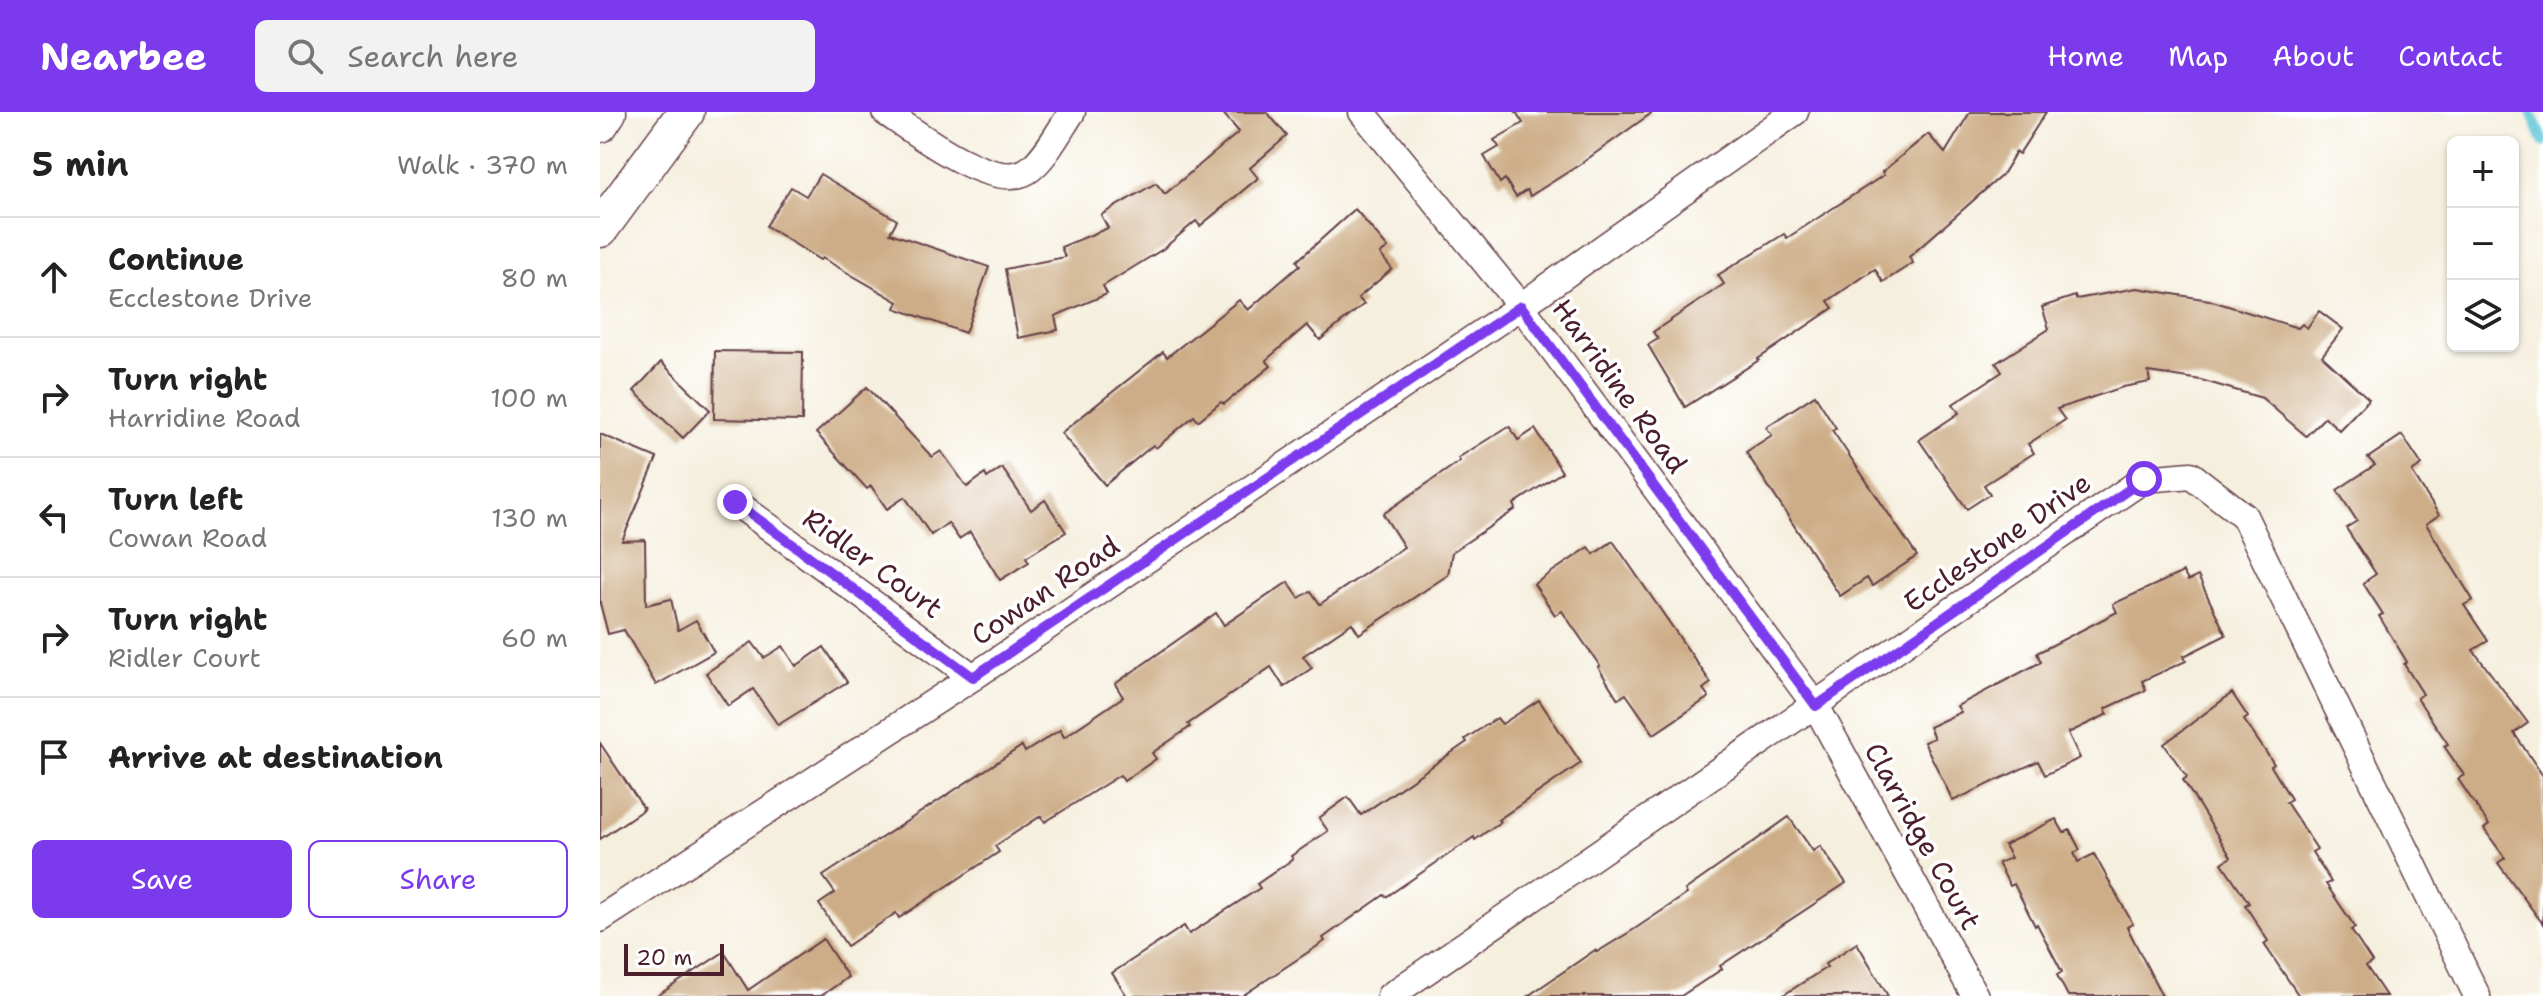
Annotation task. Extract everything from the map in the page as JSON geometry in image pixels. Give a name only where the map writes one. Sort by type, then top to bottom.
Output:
[{"type":"main road","points":[[600,124],[608,112]]},
{"type":"main road","points":[[600,229],[686,112]]},
{"type":"street","points":[[885,112],[962,162],[1001,176],[1027,171],[1048,148],[1072,112]]},
{"type":"street","name":"Harridine Road","points":[[1362,112],[1521,306],[1816,706]]},
{"type":"street","name":"Cowan Road","points":[[600,919],[973,677],[1521,306],[1795,112]]},
{"type":"street","name":"Ecclestone Drive","points":[[1390,996],[2144,479],[2191,475],[2244,516],[2477,996]]},
{"type":"street","name":"Ridler Court","points":[[735,502],[973,677]]},
{"type":"street","name":"Clarridge Court","points":[[1816,706],[1975,996]]},
{"type":"building","points":[[1222,112],[1267,112],[1287,136],[1250,168],[1258,178],[1200,226],[1196,221],[1163,249],[1103,286],[1107,294],[1055,316],[1058,330],[1018,338],[1005,269],[1065,257],[1061,247],[1108,228],[1101,215],[1156,183],[1165,194],[1239,132]]},
{"type":"building","points":[[1516,112],[1653,112],[1530,196],[1527,190],[1516,197],[1505,179],[1500,183],[1484,156],[1499,147],[1494,140],[1523,123]]},
{"type":"building","points":[[1970,112],[2046,112],[2001,176],[1909,257],[1913,263],[1883,282],[1875,269],[1828,301],[1833,308],[1685,407],[1648,345],[1658,339],[1653,332],[1724,284],[1718,275],[1784,234],[1787,238],[1884,175],[1882,172],[1928,134],[1945,153]]},
{"type":"building","points":[[820,174],[897,220],[890,233],[989,267],[965,333],[895,308],[898,302],[822,258],[820,260],[766,226],[791,187],[806,196]]},
{"type":"building","points":[[1355,209],[1388,248],[1380,254],[1392,269],[1358,298],[1364,304],[1320,340],[1307,325],[1266,360],[1271,366],[1224,404],[1221,402],[1198,421],[1194,416],[1105,485],[1061,433],[1163,352],[1167,357],[1239,300],[1248,310],[1300,265],[1297,261]]},
{"type":"building","points":[[2137,288],[2209,300],[2298,328],[2302,324],[2307,328],[2319,311],[2343,329],[2322,356],[2369,399],[2339,430],[2325,417],[2306,436],[2262,398],[2201,380],[2148,372],[2150,382],[2123,387],[2057,409],[2065,420],[2028,444],[2034,453],[1984,485],[1990,494],[1967,509],[1919,440],[1959,413],[1953,404],[2002,372],[1996,363],[2049,329],[2042,307],[2075,296],[2076,299]]},
{"type":"building","points":[[715,351],[803,352],[802,421],[714,419]]},
{"type":"building","points":[[661,362],[710,410],[683,438],[634,391]]},
{"type":"building","points":[[867,387],[932,457],[941,451],[967,487],[985,474],[987,478],[1002,468],[1031,510],[1045,500],[1066,532],[1026,557],[1029,562],[1000,580],[970,532],[959,539],[948,523],[931,535],[905,497],[887,509],[871,486],[867,489],[816,433]]},
{"type":"building","points":[[1815,395],[1836,428],[1832,430],[1917,556],[1872,586],[1867,578],[1840,596],[1746,452],[1772,435],[1766,427]]},
{"type":"building","points":[[1509,426],[1518,440],[1535,429],[1562,472],[1514,504],[1516,509],[1452,552],[1448,575],[1359,634],[1352,623],[1303,656],[1312,668],[1284,687],[1271,667],[1188,724],[1190,727],[1152,753],[1156,759],[1124,781],[1120,775],[1045,822],[1041,816],[995,846],[999,852],[899,918],[896,913],[847,946],[819,904],[835,893],[823,876],[1022,746],[1025,752],[1060,730],[1064,737],[1123,697],[1115,684],[1216,613],[1224,625],[1288,582],[1299,598],[1311,591],[1320,604],[1404,547],[1383,514],[1460,461],[1458,458]]},
{"type":"building","points":[[600,434],[657,458],[622,541],[645,540],[646,605],[671,599],[678,630],[696,620],[714,652],[656,685],[624,630],[608,634],[600,603]]},
{"type":"building","points":[[2402,435],[2422,465],[2412,472],[2439,515],[2426,524],[2473,600],[2464,605],[2488,641],[2473,650],[2528,723],[2514,733],[2543,776],[2543,924],[2498,863],[2505,858],[2484,829],[2489,825],[2458,779],[2464,775],[2444,746],[2448,744],[2417,698],[2423,694],[2379,616],[2383,614],[2363,583],[2376,574],[2346,528],[2357,521],[2337,490],[2375,465],[2368,458]]},
{"type":"building","points":[[1613,541],[1711,683],[1703,689],[1709,697],[1654,734],[1626,694],[1618,699],[1600,666],[1562,611],[1555,615],[1534,584],[1589,547],[1594,554]]},
{"type":"building","points":[[2183,572],[2188,581],[2198,576],[2226,635],[2184,656],[2186,661],[2142,681],[2146,690],[2105,709],[2108,714],[2068,733],[2080,758],[2045,775],[2038,761],[1953,801],[1924,742],[1934,738],[1929,727],[1961,712],[1957,706],[2041,662],[2037,653],[2117,612],[2113,604]]},
{"type":"building","points":[[752,642],[764,658],[783,646],[796,666],[824,647],[847,682],[778,725],[753,689],[728,706],[706,673]]},
{"type":"building","points":[[2232,693],[2248,717],[2244,720],[2274,764],[2271,766],[2291,799],[2286,802],[2317,849],[2312,852],[2331,882],[2326,884],[2355,927],[2351,930],[2372,962],[2366,966],[2386,996],[2299,996],[2264,944],[2268,941],[2245,905],[2249,903],[2222,863],[2231,857],[2183,780],[2187,777],[2164,744]]},
{"type":"building","points":[[1539,700],[1581,763],[1498,820],[1500,822],[1475,840],[1474,837],[1386,897],[1384,895],[1323,938],[1325,941],[1242,996],[1127,996],[1112,973],[1184,926],[1189,934],[1260,888],[1257,884],[1328,831],[1319,818],[1348,797],[1361,815],[1497,718],[1502,724]]},
{"type":"building","points":[[600,743],[644,809],[600,839]]},
{"type":"building","points":[[1789,817],[1813,851],[1820,846],[1846,883],[1720,966],[1722,969],[1681,996],[1528,996],[1595,950],[1597,952],[1687,894],[1685,890]]},
{"type":"building","points":[[2056,819],[2064,833],[2070,830],[2080,850],[2074,853],[2078,862],[2094,854],[2133,924],[2127,927],[2162,996],[2068,996],[2057,975],[2062,972],[2037,924],[2035,926],[2014,884],[2010,886],[1998,863],[2011,858],[2004,845]]},
{"type":"building","points":[[823,939],[848,977],[821,996],[657,996],[724,952],[748,990]]},
{"type":"building","points":[[1857,943],[1888,996],[1782,996],[1827,967],[1825,964]]},
{"type":"waterway","points":[[2531,112],[2543,142]]},
{"type":"route","points":[[735,502],[973,677],[1521,306],[1816,706],[2144,479]]}]
